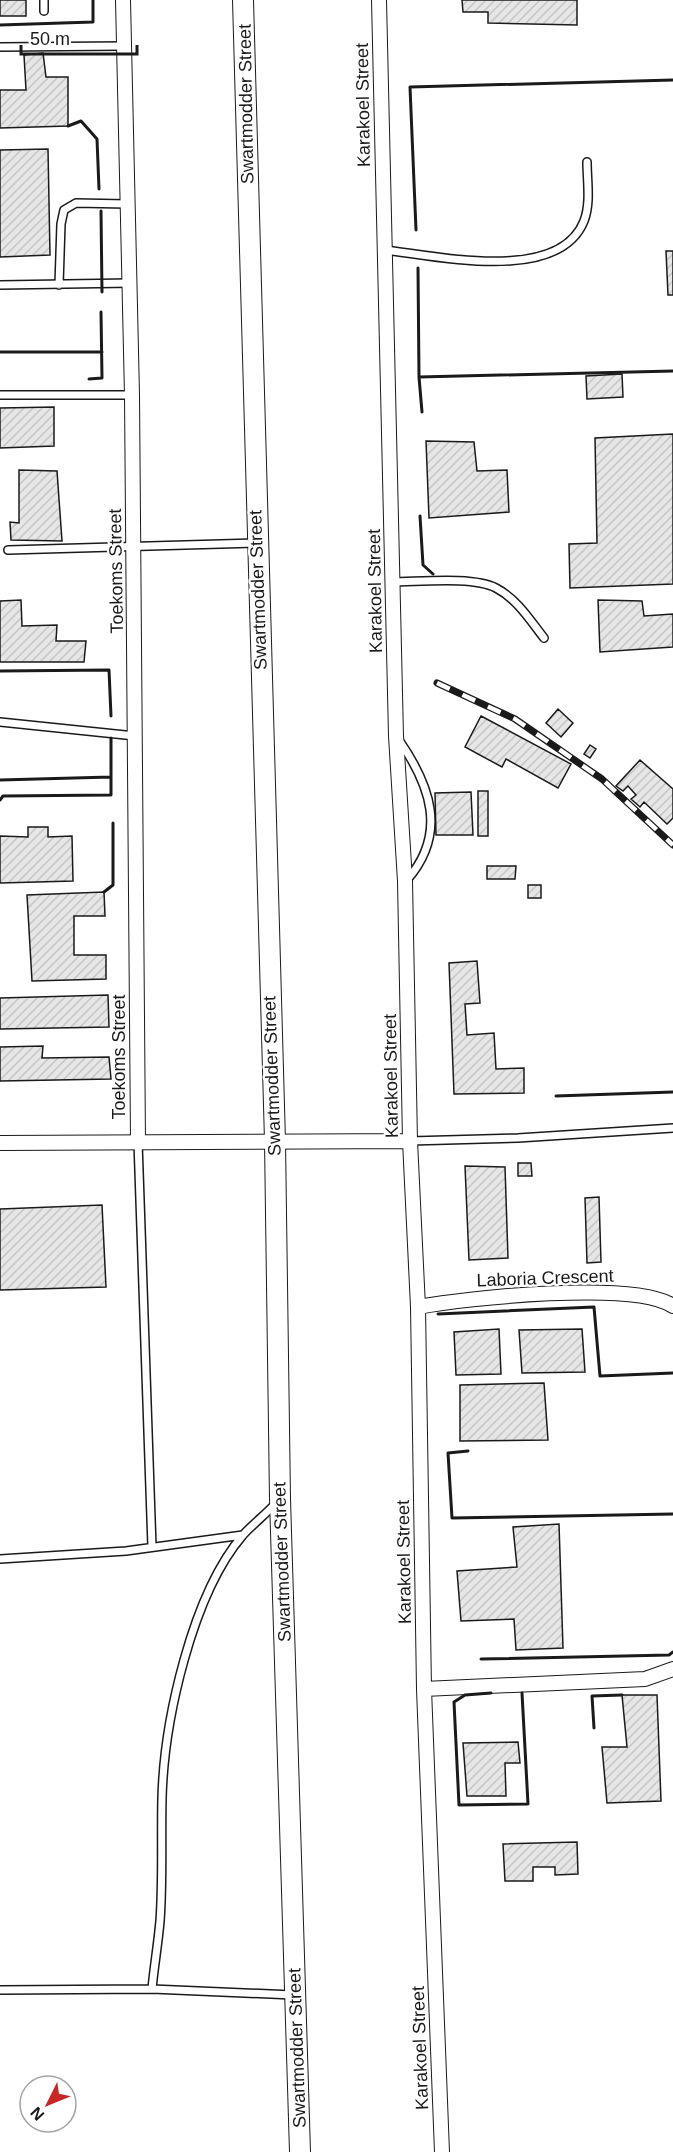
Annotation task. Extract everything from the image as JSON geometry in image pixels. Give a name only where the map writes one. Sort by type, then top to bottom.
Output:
[{"type":"main road","name":"Swartmodder Street","points":[[243,0],[256,543],[275,1141],[280,1499],[300,2152]]},
{"type":"street","name":"Toekoms Street","points":[[123,0],[131,283],[138,1142]]},
{"type":"street","name":"Karakoel Street","points":[[379,0],[396,736],[405,881],[410,1141],[418,1307],[424,1689],[442,2152]]},
{"type":"street","points":[[0,1143],[410,1141]]},
{"type":"street","name":"Laboria Crescent","points":[[418,1307],[459,1300],[612,1292],[657,1298],[673,1306]]},
{"type":"street","points":[[424,1689],[645,1679],[673,1669]]},
{"type":"lane","points":[[44,0],[44,10]]},
{"type":"lane","points":[[0,47],[125,46]]},
{"type":"lane","points":[[385,250],[517,261],[548,255],[570,242],[584,220],[588,200],[587,162]]},
{"type":"lane","points":[[59,285],[61,224],[64,210],[76,203],[127,204]]},
{"type":"lane","points":[[0,285],[131,283]]},
{"type":"lane","points":[[0,395],[132,395]]},
{"type":"lane","points":[[8,550],[256,543]]},
{"type":"lane","points":[[393,582],[477,583],[493,586],[514,602],[544,639]]},
{"type":"lane","points":[[0,722],[135,736]]},
{"type":"lane","points":[[396,736],[422,776],[430,812],[426,851],[405,881]]},
{"type":"lane","points":[[410,1141],[518,1138],[673,1128]]},
{"type":"lane","points":[[138,1142],[152,1547]]},
{"type":"lane","points":[[152,1989],[160,1920],[162,1796],[166,1749],[178,1683],[201,1609],[216,1578],[243,1535],[280,1499]]},
{"type":"lane","points":[[0,1559],[152,1547],[243,1535]]},
{"type":"lane","points":[[0,1990],[152,1989],[296,1996]]},
{"type":"building","points":[[0,0],[26,0],[26,16],[0,16]]},
{"type":"building","points":[[462,0],[577,0],[577,25],[488,23],[488,12],[463,12]]},
{"type":"building","points":[[43,53],[46,77],[68,77],[68,126],[0,128],[0,90],[26,90],[24,55]]},
{"type":"building","points":[[48,149],[50,255],[0,257],[0,150]]},
{"type":"building","points":[[666,251],[673,251],[673,295],[668,295]]},
{"type":"building","points":[[622,374],[623,397],[587,399],[586,376]]},
{"type":"building","points":[[54,407],[54,446],[0,448],[0,408]]},
{"type":"building","points":[[673,434],[673,584],[570,588],[569,544],[597,543],[595,438]]},
{"type":"building","points":[[426,441],[474,442],[477,471],[507,470],[509,512],[429,518]]},
{"type":"building","points":[[19,470],[57,471],[62,541],[11,540],[10,522],[19,523]]},
{"type":"building","points":[[21,600],[22,626],[57,625],[56,641],[86,641],[84,662],[0,662],[0,601]]},
{"type":"building","points":[[598,600],[642,601],[644,616],[673,614],[673,647],[600,652]]},
{"type":"building","points":[[558,709],[573,723],[561,737],[546,723]]},
{"type":"building","points":[[481,716],[571,764],[558,788],[506,759],[502,767],[465,747]]},
{"type":"building","points":[[590,745],[596,749],[590,758],[584,754]]},
{"type":"building","points":[[640,760],[673,789],[673,818],[667,824],[644,802],[640,807],[631,799],[636,795],[628,786],[623,791],[616,786]]},
{"type":"building","points":[[478,791],[488,791],[488,836],[478,836]]},
{"type":"building","points":[[471,792],[473,835],[436,835],[435,793]]},
{"type":"building","points":[[28,827],[48,827],[48,837],[72,836],[73,881],[0,883],[0,836],[28,837]]},
{"type":"building","points":[[487,866],[516,866],[515,879],[487,879]]},
{"type":"building","points":[[528,885],[541,885],[541,898],[528,898]]},
{"type":"building","points":[[104,892],[105,916],[74,916],[74,955],[106,955],[106,979],[32,981],[27,895]]},
{"type":"building","points":[[477,961],[480,1003],[465,1004],[467,1035],[494,1033],[496,1069],[524,1068],[524,1093],[454,1094],[449,963]]},
{"type":"building","points":[[108,995],[109,1027],[0,1029],[0,998]]},
{"type":"building","points":[[43,1046],[42,1058],[109,1057],[111,1079],[0,1081],[0,1047]]},
{"type":"building","points":[[518,1163],[531,1163],[532,1176],[518,1176]]},
{"type":"building","points":[[465,1166],[505,1167],[508,1258],[469,1260]]},
{"type":"building","points":[[599,1197],[601,1262],[587,1263],[585,1198]]},
{"type":"building","points":[[102,1205],[106,1287],[0,1290],[0,1209]]},
{"type":"building","points":[[499,1329],[501,1374],[456,1375],[454,1332]]},
{"type":"building","points":[[582,1329],[585,1372],[522,1373],[519,1330]]},
{"type":"building","points":[[544,1383],[548,1440],[460,1441],[460,1385]]},
{"type":"building","points":[[559,1524],[563,1648],[516,1650],[514,1619],[461,1621],[457,1571],[517,1567],[513,1527]]},
{"type":"building","points":[[622,1695],[657,1695],[661,1801],[607,1803],[602,1747],[627,1747]]},
{"type":"building","points":[[518,1742],[520,1763],[505,1763],[506,1796],[467,1796],[463,1743]]},
{"type":"building","points":[[577,1842],[578,1874],[555,1875],[555,1867],[533,1867],[533,1881],[505,1881],[503,1844]]},
{"type":"railway","points":[[437,683],[515,719],[602,779],[673,845]]},
{"type":"wall","points":[[0,25],[93,22],[93,0]]},
{"type":"wall","points":[[416,230],[410,87],[673,80]]},
{"type":"wall","points":[[68,126],[81,121],[97,139],[99,189]]},
{"type":"wall","points":[[101,211],[102,292]]},
{"type":"wall","points":[[418,268],[419,377],[673,371]]},
{"type":"wall","points":[[89,379],[102,378],[101,312]]},
{"type":"wall","points":[[0,352],[102,352]]},
{"type":"wall","points":[[419,377],[422,412]]},
{"type":"wall","points":[[420,516],[423,565],[433,574]]},
{"type":"wall","points":[[0,671],[109,670],[111,716]]},
{"type":"wall","points":[[0,800],[3,796],[111,795],[111,738]]},
{"type":"wall","points":[[0,780],[111,777]]},
{"type":"wall","points":[[104,892],[113,885],[113,823]]},
{"type":"wall","points":[[556,1096],[673,1092]]},
{"type":"wall","points":[[438,1314],[594,1307],[600,1376],[673,1373]]},
{"type":"wall","points":[[468,1451],[448,1453],[452,1518],[673,1514]]},
{"type":"wall","points":[[481,1659],[669,1655],[673,1652]]},
{"type":"wall","points":[[491,1693],[465,1695],[454,1702],[459,1805],[528,1804],[522,1693]]},
{"type":"wall","points":[[594,1728],[592,1696],[622,1695]]}]
